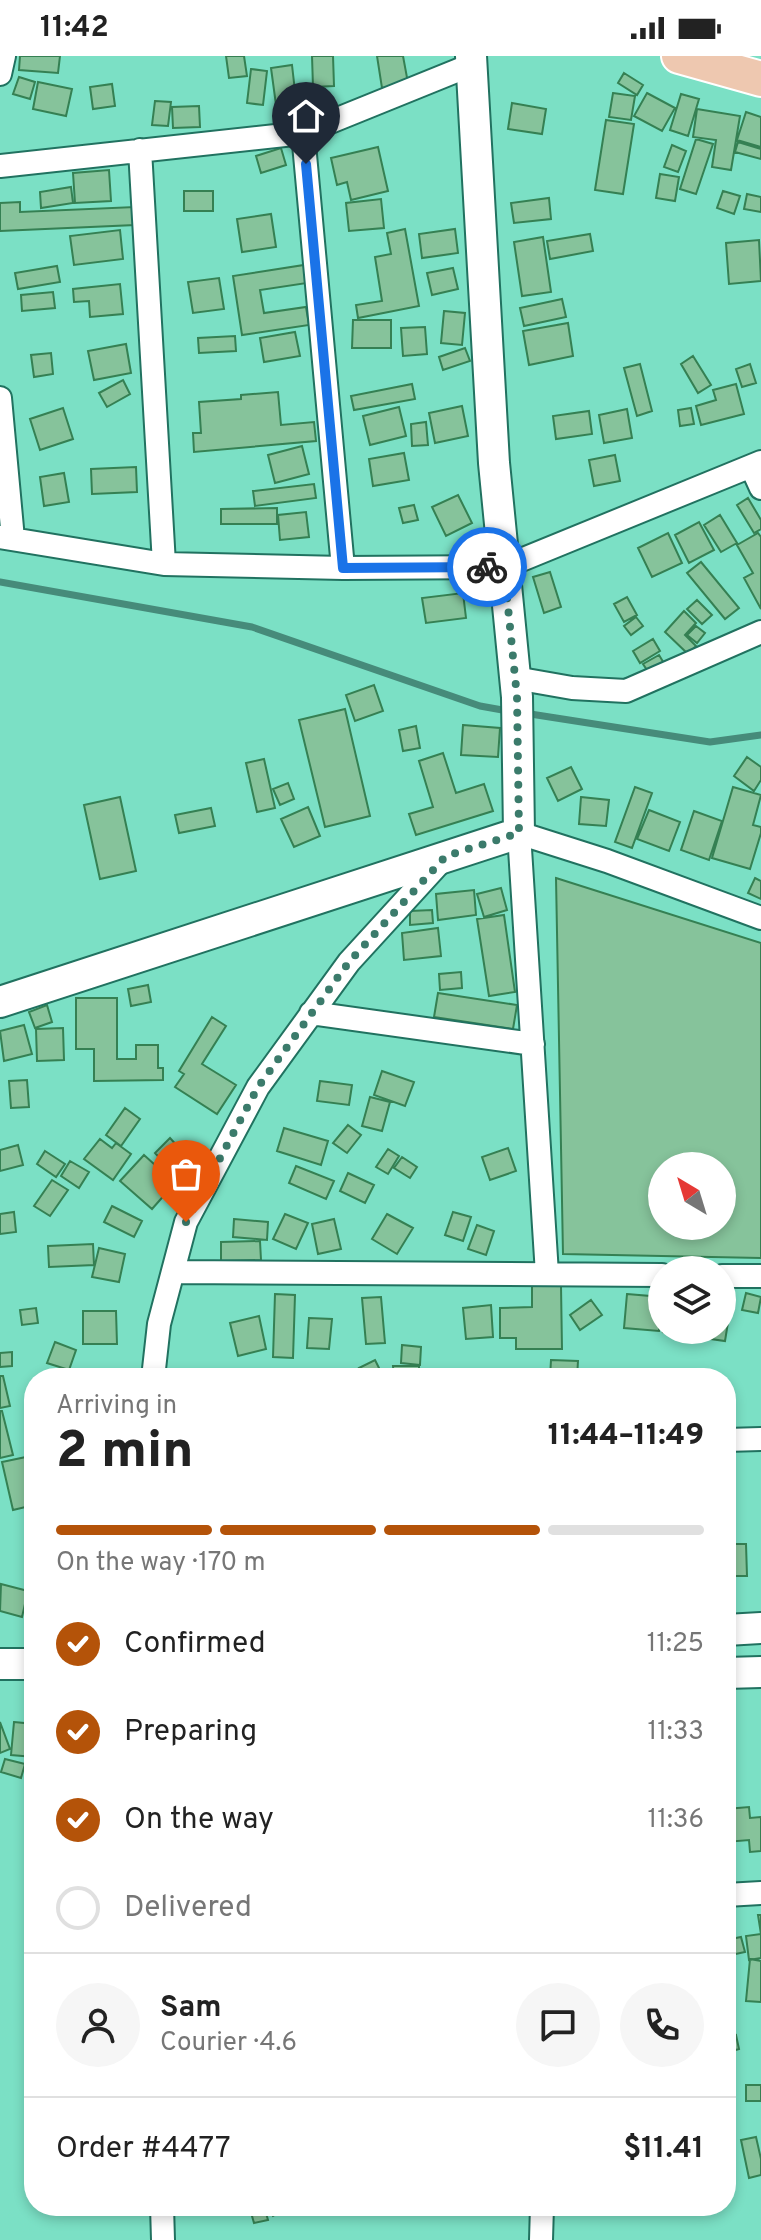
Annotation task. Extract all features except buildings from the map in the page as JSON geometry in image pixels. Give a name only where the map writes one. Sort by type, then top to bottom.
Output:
[{"type":"main road","points":[[679,56],[761,79]]},
{"type":"street","points":[[0,74],[4,56]]},
{"type":"street","points":[[0,166],[303,133],[471,61],[494,463],[516,688],[519,833],[547,1274]]},
{"type":"street","points":[[303,133],[343,568]]},
{"type":"street","points":[[140,150],[164,564]]},
{"type":"street","points":[[0,398],[6,538],[164,564],[343,568],[504,567],[756,464],[761,488]]},
{"type":"street","points":[[516,688],[626,691],[761,632]]},
{"type":"street","points":[[0,1002],[519,833],[607,861],[761,918]]},
{"type":"street","points":[[154,1368],[159,1324],[186,1222],[251,1101],[349,962],[446,856]]},
{"type":"street","points":[[311,1013],[533,1044]]},
{"type":"street","points":[[173,1272],[648,1275]]},
{"type":"street","points":[[736,1276],[761,1276]]},
{"type":"street","points":[[736,1440],[761,1439]]},
{"type":"street","points":[[736,1629],[761,1628]]},
{"type":"street","points":[[0,1664],[24,1664]]},
{"type":"street","points":[[736,1673],[761,1672]]},
{"type":"street","points":[[736,1894],[761,1893]]},
{"type":"street","points":[[162,2216],[163,2240]]},
{"type":"street","points":[[541,2240],[542,2216]]},
{"type":"waterway","points":[[0,582],[252,627],[480,706],[508,711]]},
{"type":"waterway","points":[[524,713],[710,742],[761,735]]},
{"type":"way so far","points":[[186,1222],[258,1087],[349,962],[446,856],[519,833],[517,697],[504,567],[487,567]]},
{"type":"route","points":[[306,164],[343,568],[487,567]]}]
